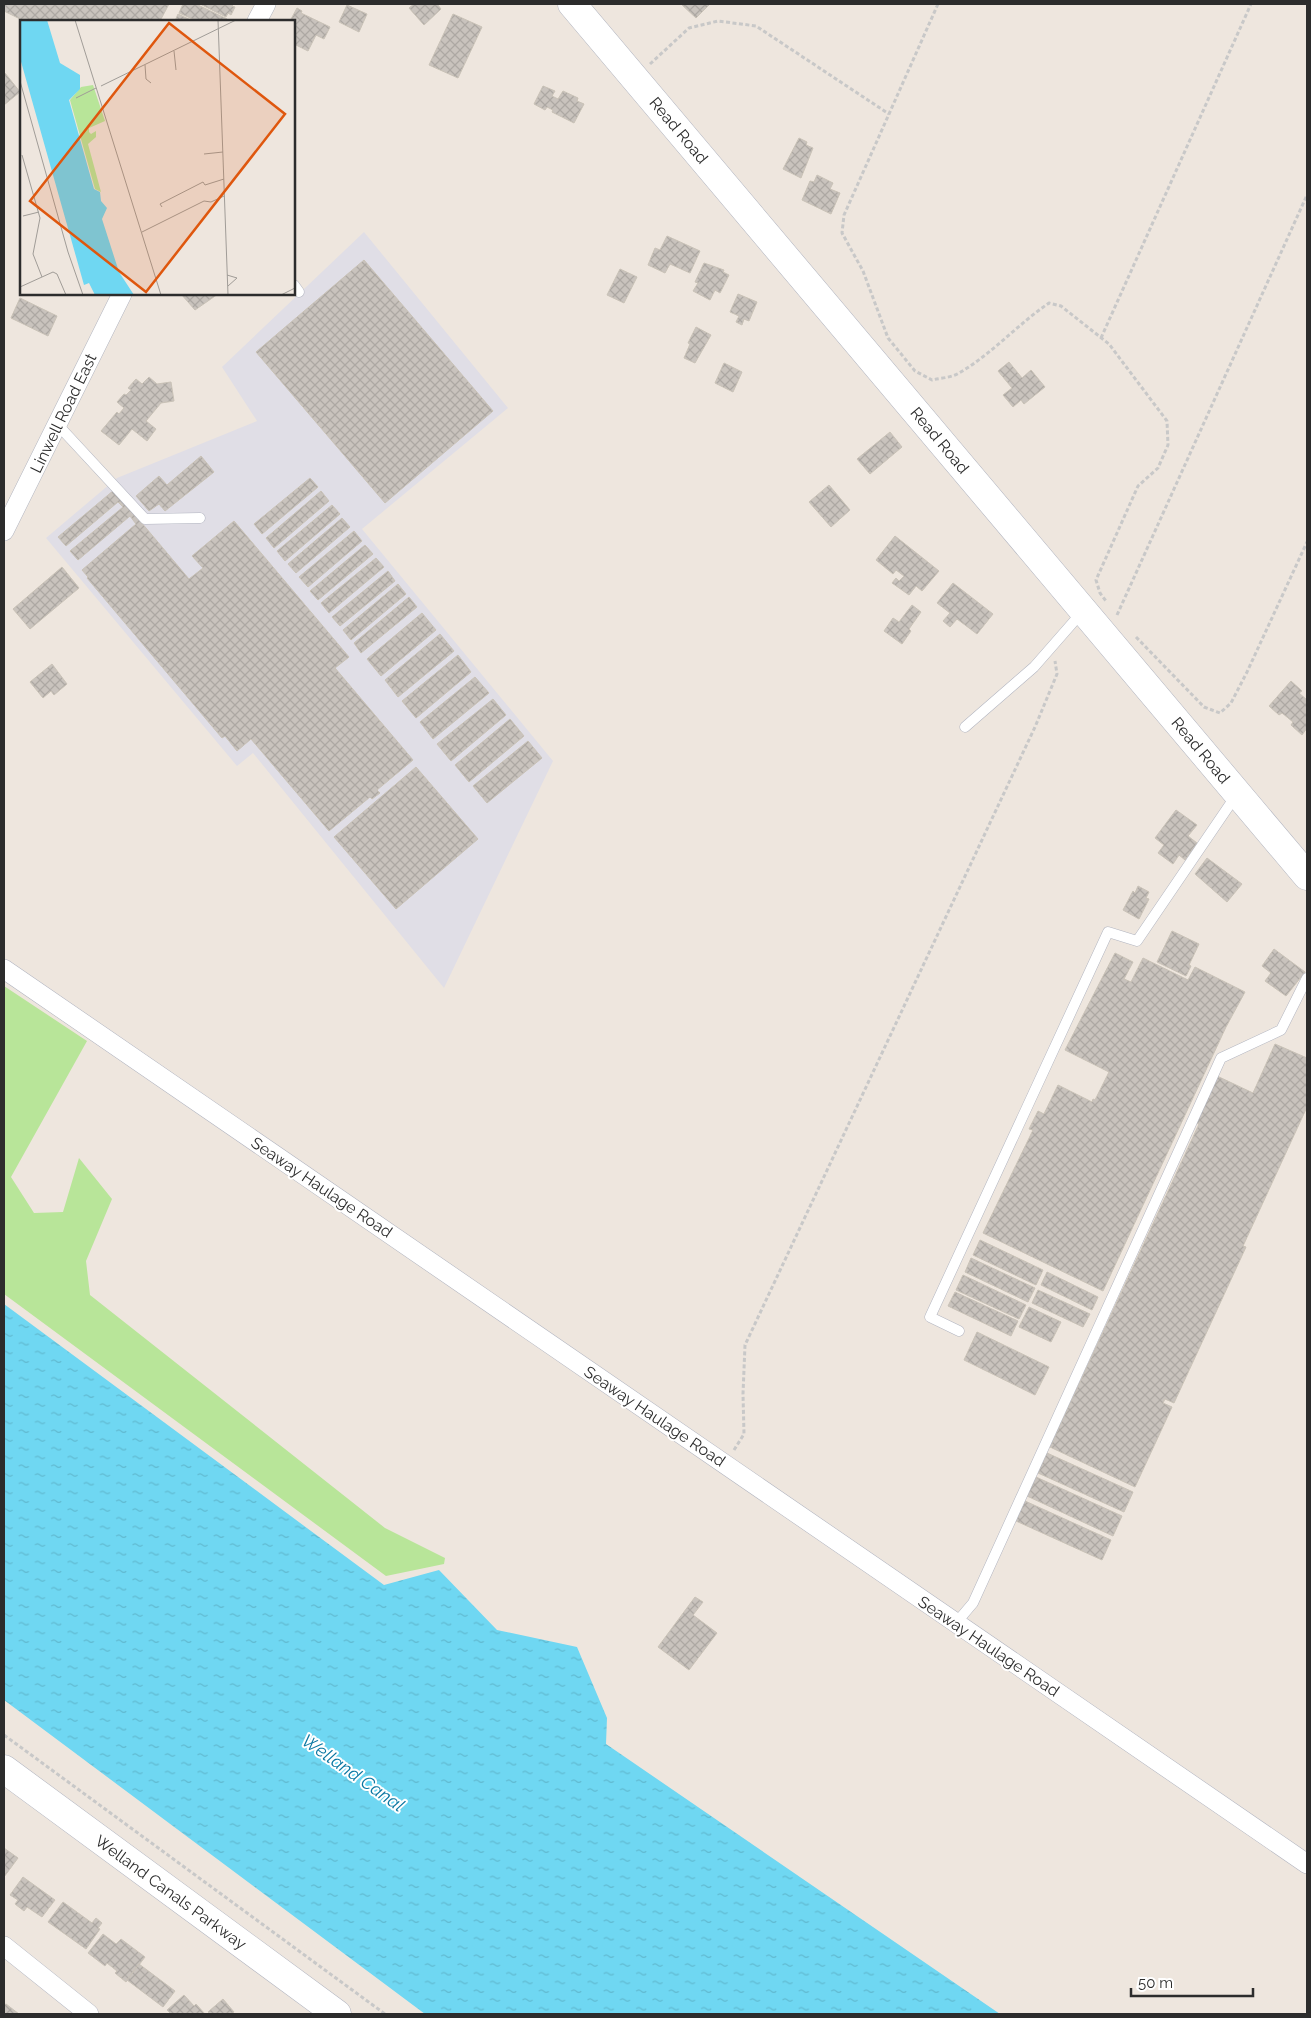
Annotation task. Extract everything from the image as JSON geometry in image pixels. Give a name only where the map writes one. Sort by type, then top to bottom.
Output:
[{"type":"street","points":[[258,20],[266,4]]},
{"type":"street","name":"Read Road","points":[[572,4],[1307,876]]},
{"type":"street","name":"Linwell Road East","points":[[4,531],[122,295]]},
{"type":"street","name":"Seaway Haulage Road","points":[[4,969],[1307,1864]]},
{"type":"street","name":"Welland Canals Parkway","points":[[4,1769],[337,2014]]},
{"type":"street","points":[[4,1946],[89,2014]]},
{"type":"lane","points":[[57,424],[146,519],[200,518]]},
{"type":"lane","points":[[965,727],[1034,667],[1083,610]]},
{"type":"lane","points":[[959,1331],[930,1317],[1108,932],[1137,941],[1237,793]]},
{"type":"lane","points":[[956,1623],[973,1603],[1221,1058],[1281,1030],[1307,978]]},
{"type":"path","points":[[938,4],[844,215],[842,233],[863,271],[888,338],[915,371],[932,380],[957,374],[1003,341],[1034,313],[1049,303],[1061,306],[1109,344],[1167,421],[1168,445],[1158,468],[1138,486],[1096,580],[1100,593],[1123,622]]},
{"type":"path","points":[[1101,338],[1251,4]]},
{"type":"path","points":[[635,78],[689,28],[718,21],[756,26],[889,114]]},
{"type":"path","points":[[1117,615],[1307,195]]},
{"type":"path","points":[[1130,630],[1204,707],[1220,712],[1231,703],[1247,672],[1307,542]]},
{"type":"path","points":[[724,1463],[744,1434],[745,1345],[1035,728],[1057,674],[1052,646]]},
{"type":"path","points":[[4,1734],[385,2014]]},
{"type":"shaded area","points":[[364,232],[508,408],[362,529],[553,761],[444,988],[253,753],[237,766],[46,538],[117,478],[257,421],[222,367]]},
{"type":"green space","points":[[4,986],[87,1041],[11,1177],[34,1213],[63,1212],[79,1158],[112,1199],[86,1261],[90,1295],[385,1528],[445,1558],[444,1564],[386,1576],[4,1294]]},
{"type":"water","name":"Welland Canal","points":[[4,1304],[384,1585],[439,1570],[497,1630],[577,1647],[607,1718],[606,1744],[1000,2014],[425,2014],[4,1700]]},
{"type":"building","points":[[4,4],[169,4],[161,20],[22,20],[4,11]]},
{"type":"building","points":[[183,4],[196,4],[227,19],[195,20],[179,13]]},
{"type":"building","points":[[200,4],[234,4],[232,6],[235,7],[231,15],[228,13],[226,17]]},
{"type":"building","points":[[414,4],[437,4],[441,9],[424,25],[409,8]]},
{"type":"building","points":[[681,4],[710,4],[696,18]]},
{"type":"building","points":[[347,5],[367,14],[359,32],[339,22]]},
{"type":"building","points":[[297,8],[302,11],[301,13],[330,27],[324,39],[316,35],[308,51],[295,44],[295,20],[291,20]]},
{"type":"building","points":[[178,14],[191,20],[175,20]]},
{"type":"building","points":[[453,14],[482,27],[458,78],[429,65]]},
{"type":"building","points":[[4,74],[20,92],[4,105]]},
{"type":"building","points":[[543,86],[555,91],[552,96],[558,99],[563,91],[578,98],[577,101],[584,104],[574,123],[552,112],[553,110],[547,107],[545,110],[534,104]]},
{"type":"building","points":[[799,138],[807,142],[806,145],[813,148],[801,178],[783,169]]},
{"type":"building","points":[[817,175],[833,183],[830,189],[840,193],[831,214],[802,200],[810,181],[814,182]]},
{"type":"building","points":[[667,236],[700,251],[690,273],[670,264],[665,273],[648,265],[655,248],[660,250]]},
{"type":"building","points":[[364,260],[493,411],[385,503],[256,352]]},
{"type":"building","points":[[704,263],[724,270],[723,272],[729,275],[720,293],[715,290],[710,300],[693,291],[698,283],[695,282]]},
{"type":"building","points":[[620,269],[637,277],[624,303],[607,295]]},
{"type":"building","points":[[738,294],[757,302],[749,321],[744,319],[742,325],[736,322],[739,316],[730,312]]},
{"type":"building","points":[[182,295],[217,295],[195,310]]},
{"type":"building","points":[[20,298],[57,316],[48,336],[11,318]]},
{"type":"building","points":[[696,327],[711,335],[695,363],[684,358],[690,344],[688,343]]},
{"type":"building","points":[[1009,362],[1022,378],[1031,370],[1045,387],[1024,404],[1021,400],[1013,407],[1003,395],[1012,388],[998,371]]},
{"type":"building","points":[[724,363],[742,372],[733,392],[715,383]]},
{"type":"building","points":[[149,377],[157,384],[171,382],[174,401],[161,403],[146,421],[156,429],[147,441],[132,429],[119,445],[101,431],[117,412],[119,414],[124,408],[117,402],[124,394],[126,395],[131,390],[128,388],[136,379],[142,384]]},
{"type":"building","points":[[890,432],[902,447],[870,474],[857,459]]},
{"type":"building","points":[[201,456],[214,472],[165,511],[159,504],[149,511],[136,496],[159,476],[167,485]]},
{"type":"building","points":[[310,478],[318,487],[262,534],[254,524]]},
{"type":"building","points":[[829,485],[850,510],[831,527],[809,502]]},
{"type":"building","points":[[114,490],[189,579],[203,568],[192,556],[234,521],[349,657],[335,668],[413,760],[377,790],[380,793],[372,799],[370,797],[329,831],[251,739],[237,751],[225,736],[222,738],[82,570],[136,524],[130,516],[78,560],[70,551],[123,507],[118,502],[66,546],[58,537]]},
{"type":"building","points":[[321,491],[329,501],[274,548],[266,538]]},
{"type":"building","points":[[332,505],[340,514],[285,561],[277,551]]},
{"type":"building","points":[[342,518],[350,527],[296,573],[288,564]]},
{"type":"building","points":[[354,531],[362,541],[308,587],[299,577]]},
{"type":"building","points":[[895,536],[939,571],[922,591],[916,586],[909,595],[892,583],[896,578],[899,581],[904,576],[896,570],[893,574],[876,560]]},
{"type":"building","points":[[365,545],[373,554],[318,600],[310,591]]},
{"type":"building","points":[[376,558],[384,567],[329,613],[321,603]]},
{"type":"building","points":[[62,567],[79,588],[30,629],[13,609]]},
{"type":"building","points":[[388,571],[395,581],[340,626],[332,617]]},
{"type":"building","points":[[953,583],[993,614],[977,634],[957,619],[950,627],[943,621],[950,613],[937,603]]},
{"type":"building","points":[[398,584],[406,594],[351,640],[343,630]]},
{"type":"building","points":[[409,597],[417,607],[361,653],[354,643]]},
{"type":"building","points":[[912,605],[921,612],[909,629],[911,631],[902,644],[884,631],[893,618],[899,622]]},
{"type":"building","points":[[422,613],[436,630],[381,676],[367,659]]},
{"type":"building","points":[[440,634],[454,651],[398,697],[385,680]]},
{"type":"building","points":[[458,655],[471,672],[416,718],[402,701]]},
{"type":"building","points":[[52,664],[67,684],[54,695],[51,691],[43,698],[30,682]]},
{"type":"building","points":[[475,677],[489,693],[433,739],[420,722]]},
{"type":"building","points":[[1291,681],[1302,691],[1299,693],[1307,700],[1307,728],[1302,735],[1291,725],[1293,722],[1282,713],[1279,715],[1269,706]]},
{"type":"building","points":[[493,699],[506,715],[451,761],[437,744]]},
{"type":"building","points":[[510,719],[524,736],[469,782],[455,765]]},
{"type":"building","points":[[528,741],[542,758],[487,803],[473,786]]},
{"type":"building","points":[[416,767],[478,839],[396,909],[334,837]]},
{"type":"building","points":[[1176,810],[1197,825],[1188,836],[1197,843],[1185,860],[1179,855],[1173,864],[1158,853],[1164,845],[1155,838]]},
{"type":"building","points":[[1207,858],[1242,884],[1227,902],[1195,874]]},
{"type":"building","points":[[1138,886],[1149,892],[1146,898],[1149,899],[1139,919],[1123,910],[1133,891],[1135,893]]},
{"type":"building","points":[[1172,931],[1199,944],[1186,976],[1157,962]]},
{"type":"building","points":[[1274,949],[1305,972],[1286,996],[1265,981],[1271,973],[1262,966]]},
{"type":"building","points":[[1115,953],[1133,962],[1124,979],[1131,982],[1143,958],[1188,980],[1195,967],[1245,992],[1226,1027],[1103,1291],[983,1233],[1033,1130],[1029,1129],[1038,1111],[1044,1114],[1058,1085],[1092,1102],[1093,1099],[1095,1100],[1109,1072],[1065,1050]]},
{"type":"building","points":[[1275,1044],[1307,1058],[1307,1107],[1243,1246],[1246,1247],[1174,1403],[1165,1399],[1163,1403],[1172,1407],[1135,1487],[1050,1447],[1199,1124],[1195,1123],[1217,1076],[1253,1093]]},
{"type":"building","points":[[980,1240],[1043,1270],[1036,1285],[973,1255]]},
{"type":"building","points":[[971,1258],[1035,1288],[1028,1302],[965,1272]]},
{"type":"building","points":[[1047,1272],[1098,1297],[1092,1310],[1041,1285]]},
{"type":"building","points":[[963,1275],[1026,1305],[1019,1319],[956,1290]]},
{"type":"building","points":[[1038,1290],[1090,1314],[1083,1327],[1032,1303]]},
{"type":"building","points":[[955,1292],[1018,1321],[1011,1336],[948,1306]]},
{"type":"building","points":[[1029,1307],[1061,1322],[1051,1342],[1019,1327]]},
{"type":"building","points":[[977,1332],[1049,1367],[1035,1395],[964,1360]]},
{"type":"building","points":[[1047,1453],[1133,1492],[1124,1512],[1038,1473]]},
{"type":"building","points":[[1036,1477],[1122,1516],[1113,1536],[1027,1496]]},
{"type":"building","points":[[1025,1501],[1111,1540],[1102,1560],[1016,1521]]},
{"type":"building","points":[[695,1597],[703,1602],[693,1615],[717,1633],[689,1670],[658,1647]]},
{"type":"building","points":[[4,1848],[18,1858],[4,1877]]},
{"type":"building","points":[[23,1877],[55,1900],[42,1917],[27,1907],[24,1911],[15,1904],[18,1900],[10,1895]]},
{"type":"building","points":[[63,1902],[92,1923],[96,1918],[102,1923],[86,1949],[48,1922]]},
{"type":"building","points":[[103,1934],[116,1944],[121,1939],[145,1957],[126,1982],[107,1963],[105,1966],[88,1953]]},
{"type":"building","points":[[139,1964],[175,1991],[163,2007],[127,1980]]},
{"type":"building","points":[[184,1995],[205,2014],[171,2014],[167,2010]]},
{"type":"building","points":[[223,1999],[234,2012],[231,2014],[210,2014],[208,2012]]},
{"type":"building","points":[[6,2004],[19,2014],[4,2014],[4,2005]]}]
